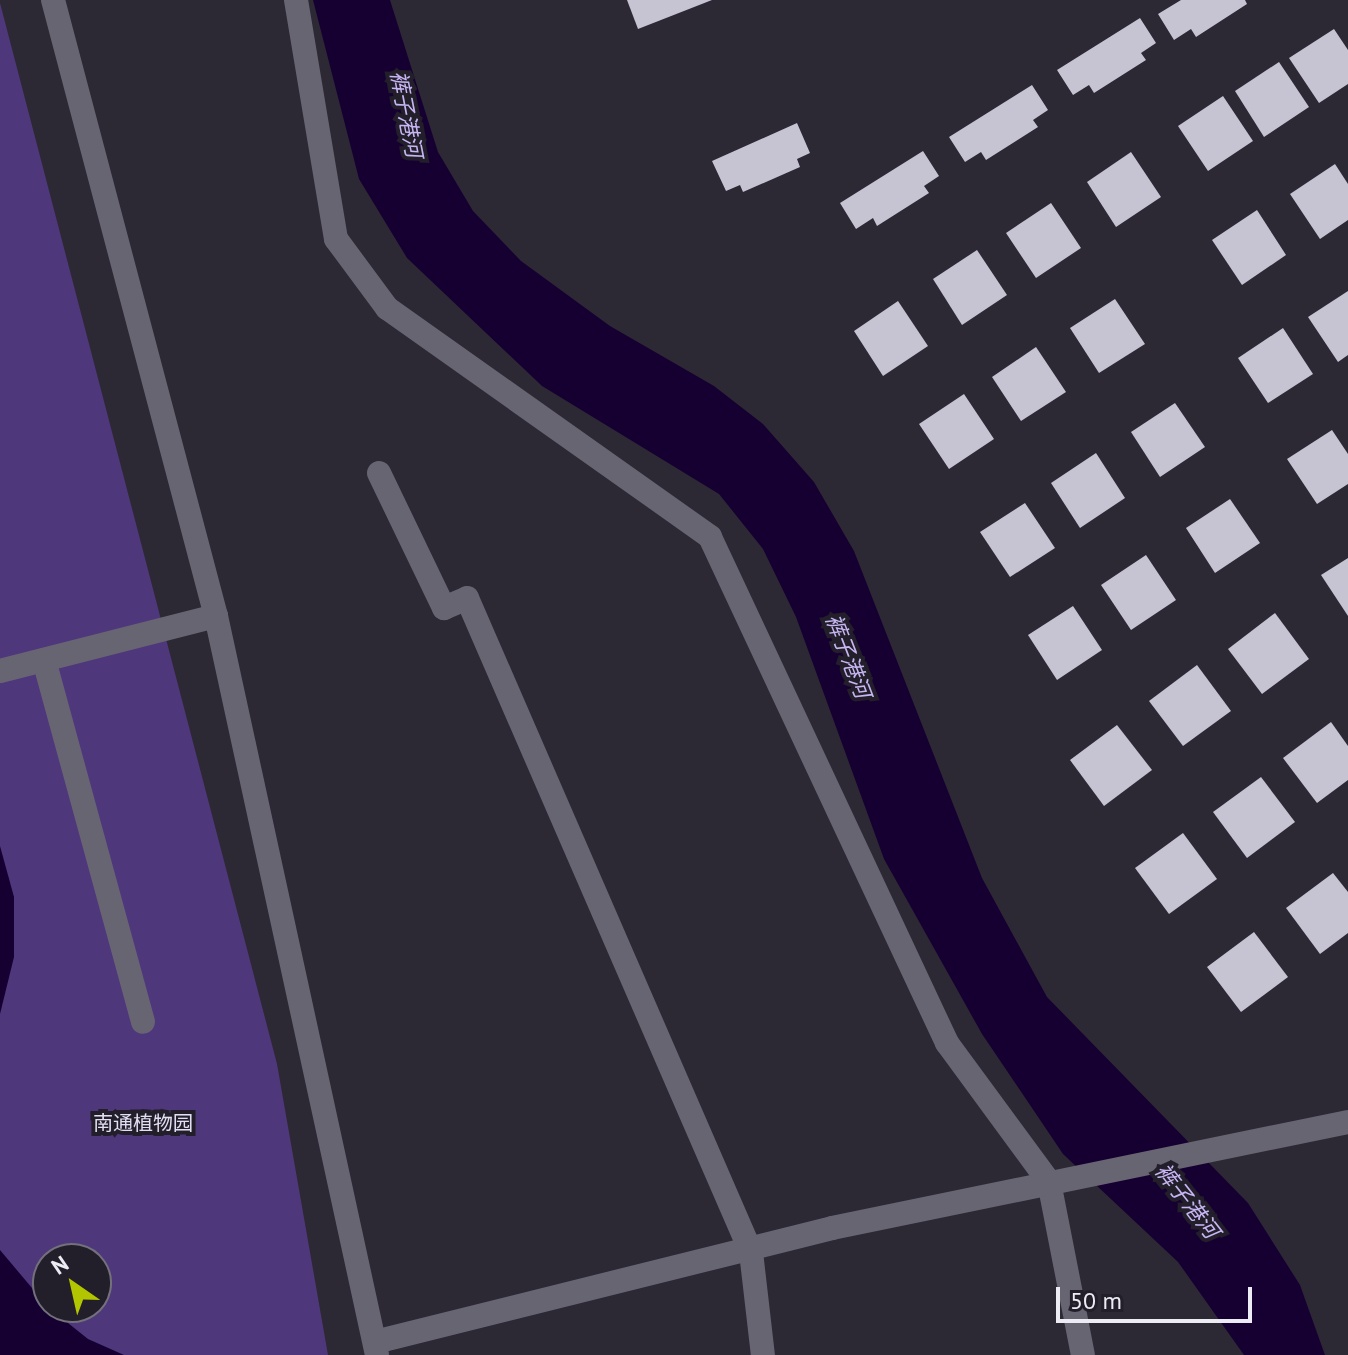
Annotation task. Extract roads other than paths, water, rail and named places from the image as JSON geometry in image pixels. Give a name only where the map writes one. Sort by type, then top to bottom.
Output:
[{"type":"street","points":[[53,0],[216,616],[376,1349],[751,1252],[1049,1182],[1348,1122]]},
{"type":"street","points":[[296,0],[336,239],[387,308],[710,537],[947,1043],[1049,1182],[1083,1355]]},
{"type":"street","points":[[379,473],[444,608],[467,598],[751,1252],[763,1355]]},
{"type":"street","points":[[0,671],[216,616]]},
{"type":"street","points":[[44,660],[143,1022]]},
{"type":"water","name":"裤子港河","points":[[313,0],[390,0],[438,152],[473,211],[521,261],[610,326],[714,386],[763,424],[814,482],[854,551],[982,878],[1047,997],[1248,1203],[1300,1285],[1325,1355],[1244,1355],[1178,1262],[1063,1154],[982,1034],[884,859],[796,617],[763,549],[719,494],[542,386],[407,258],[359,179]]},
{"type":"water","points":[[0,846],[14,897],[14,957],[0,1014]]},
{"type":"water","points":[[0,1250],[32,1288],[32,1323],[68,1323],[88,1339],[124,1355],[0,1355]]},
{"type":"park label","name":"南通植物园","points":[[143,1123]]}]
